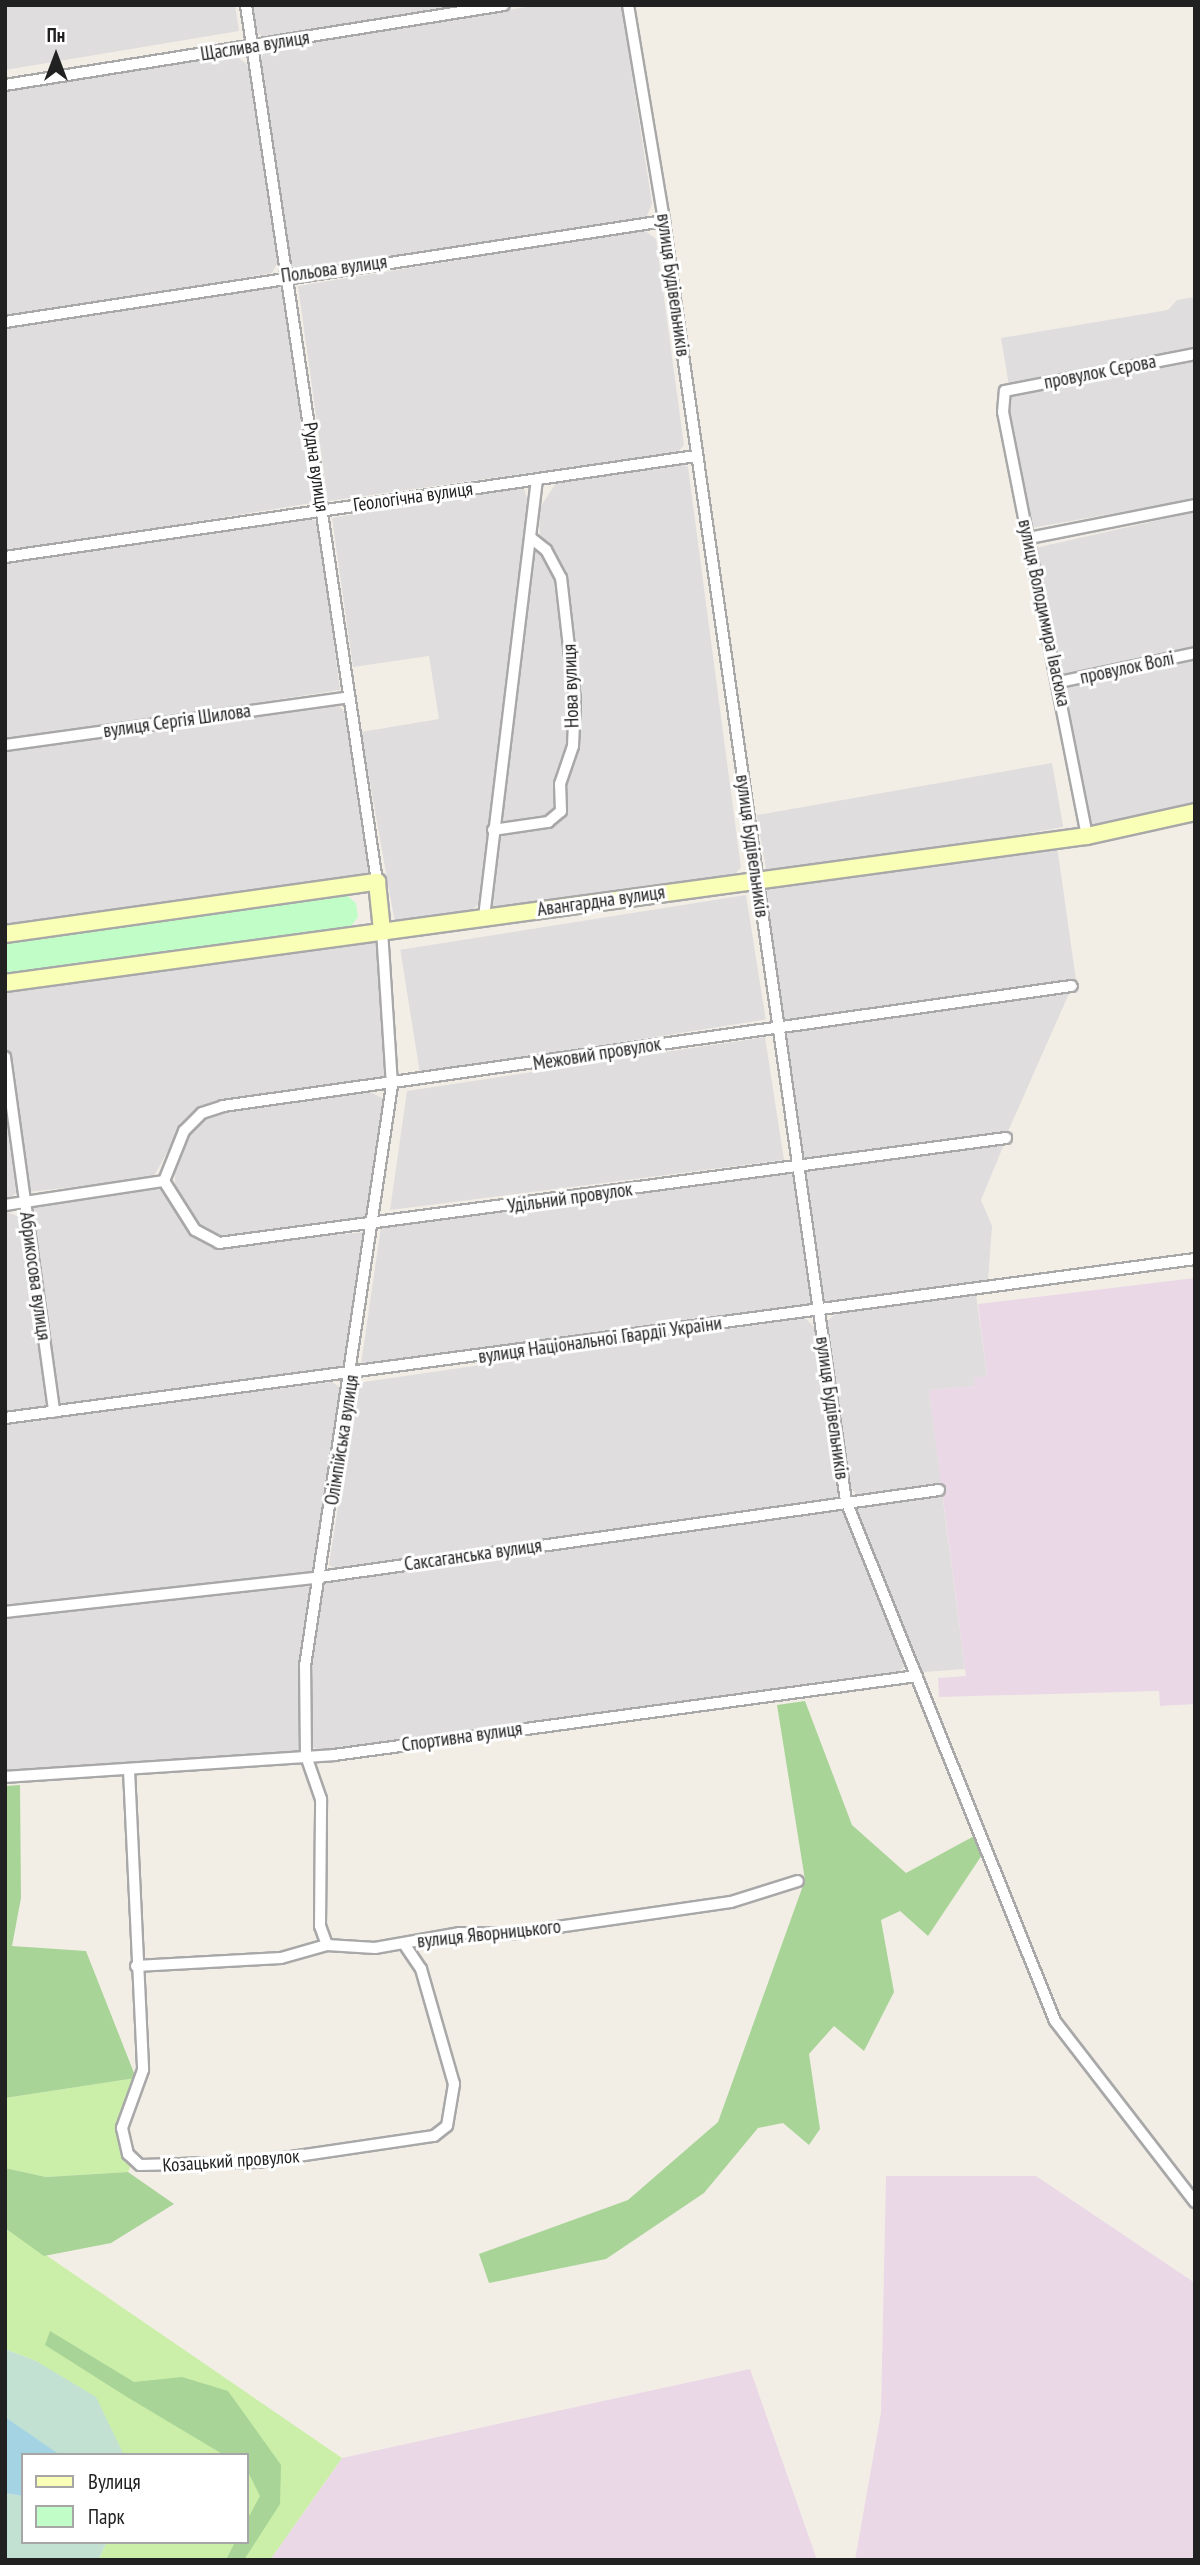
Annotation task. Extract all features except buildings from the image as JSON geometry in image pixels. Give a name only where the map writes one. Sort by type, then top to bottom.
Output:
[{"type":"street","name":"Рудна вулиця","points":[[246,5],[323,509],[382,930]]},
{"type":"street","name":"Щаслива вулиця","points":[[5,85],[504,5]]},
{"type":"street","name":"вулиця Будівельників","points":[[628,5],[664,221],[846,1501],[1055,2021],[1195,2202]]},
{"type":"street","name":"Польова вулиця","points":[[5,322],[288,276],[664,221]]},
{"type":"street","name":"провулок Сєрова","points":[[1004,391],[1195,354]]},
{"type":"street","name":"вулиця Володимира Івасюка","points":[[1004,391],[1003,412],[1059,682],[1087,836]]},
{"type":"street","name":"Геологічна вулиця","points":[[5,557],[696,456]]},
{"type":"street","points":[[484,917],[537,480]]},
{"type":"street","points":[[1029,538],[1195,505]]},
{"type":"street","name":"Нова вулиця","points":[[493,830],[548,822],[561,811],[562,771],[573,746],[575,700],[561,578],[546,550],[531,538]]},
{"type":"street","name":"провулок Волі","points":[[1059,682],[1195,653]]},
{"type":"street","name":"вулиця Сергія Шилова","points":[[5,746],[349,696]]},
{"type":"street","name":"Авангардна вулиця","points":[[5,983],[1087,836],[1195,812]]},
{"type":"street","points":[[5,934],[377,882]]},
{"type":"street","name":"Олімпійська вулиця","points":[[327,1945],[320,1926],[317,1887],[321,1799],[306,1756],[305,1666],[352,1375],[392,1085],[382,930]]},
{"type":"street","name":"Межовий провулок","points":[[164,1181],[184,1131],[202,1113],[1072,986]]},
{"type":"street","name":"Абрикосова вулиця","points":[[5,1057],[54,1412]]},
{"type":"street","name":"Удільний провулок","points":[[164,1181],[195,1230],[219,1242],[374,1225],[1006,1138]]},
{"type":"street","points":[[5,1205],[164,1181]]},
{"type":"street","name":"вулиця Національної Гвардії України","points":[[5,1418],[352,1375],[1195,1259]]},
{"type":"street","name":"Саксаганська вулиця","points":[[5,1612],[320,1577],[939,1490]]},
{"type":"street","name":"Спортивна вулиця","points":[[5,1777],[306,1756],[917,1676]]},
{"type":"street","name":"Козацький провулок","points":[[129,1770],[136,1966],[143,2070],[123,2117],[128,2154],[148,2166],[257,2162],[434,2136],[447,2126],[454,2084],[421,1969],[404,1944]]},
{"type":"street","name":"вулиця Яворницького","points":[[136,1966],[281,1958],[327,1945],[345,1950],[404,1944],[731,1902],[798,1881]]},
{"type":"shaded area","points":[[5,5],[235,5],[239,31],[5,70]]},
{"type":"shaded area","points":[[252,5],[481,5],[265,39],[255,30]]},
{"type":"shaded area","points":[[539,5],[621,5],[652,204],[646,218],[302,271],[292,266],[260,61],[265,50]]},
{"type":"shaded area","points":[[235,55],[249,66],[279,260],[272,273],[5,319],[5,90]]},
{"type":"shaded area","points":[[644,230],[656,239],[684,445],[678,452],[328,501],[298,286]]},
{"type":"shaded area","points":[[275,284],[285,293],[312,503],[5,552],[5,327]]},
{"type":"shaded area","points":[[1195,297],[1195,349],[1009,386],[1001,338],[1168,310],[1177,300]]},
{"type":"shaded area","points":[[1195,357],[1195,499],[1031,528],[1006,403],[1010,395]]},
{"type":"shaded area","points":[[682,464],[688,467],[741,868],[731,877],[494,908],[490,895],[498,832],[551,825],[565,817],[562,784],[576,746],[564,578],[540,541],[539,509],[556,483]]},
{"type":"shaded area","points":[[516,487],[524,489],[529,506],[480,903],[470,912],[395,923],[361,732],[439,719],[429,656],[353,667],[332,518]]},
{"type":"shaded area","points":[[1195,512],[1195,650],[1069,676],[1060,673],[1035,548]]},
{"type":"shaded area","points":[[306,517],[319,522],[340,690],[5,741],[5,563]]},
{"type":"shaded area","points":[[534,551],[544,551],[555,567],[572,700],[569,746],[561,803],[548,818],[502,824]]},
{"type":"shaded area","points":[[1195,657],[1195,806],[1089,825],[1065,685]]},
{"type":"shaded area","points":[[339,706],[348,716],[370,868],[364,878],[5,928],[5,751]]},
{"type":"shaded area","points":[[1052,763],[1063,827],[768,879],[757,815]]},
{"type":"shaded area","points":[[1057,846],[1076,980],[784,1020],[765,895],[769,886]]},
{"type":"shaded area","points":[[746,895],[766,1019],[420,1074],[400,950]]},
{"type":"shaded area","points":[[373,940],[378,942],[387,1079],[196,1113],[180,1128],[153,1178],[28,1192],[5,1032],[5,991]]},
{"type":"shaded area","points":[[1071,989],[1006,1136],[804,1160],[784,1037],[788,1031]]},
{"type":"shaded area","points":[[765,1037],[784,1160],[390,1210],[407,1091]]},
{"type":"shaded area","points":[[5,1084],[19,1191],[5,1201]]},
{"type":"shaded area","points":[[368,1091],[386,1100],[368,1220],[218,1239],[204,1234],[176,1194],[174,1164],[181,1141],[200,1118],[222,1109]]},
{"type":"shaded area","points":[[1005,1142],[981,1200],[992,1226],[988,1282],[833,1303],[824,1300],[805,1177],[809,1171]]},
{"type":"shaded area","points":[[787,1172],[796,1178],[811,1298],[807,1307],[361,1364],[381,1227]]},
{"type":"shaded area","points":[[157,1188],[166,1192],[192,1232],[215,1246],[366,1232],[347,1369],[57,1404],[30,1205]]},
{"type":"shaded area","points":[[5,1211],[22,1218],[48,1399],[46,1409],[5,1415]]},
{"type":"shaded area","points":[[1195,1278],[1195,1704],[1160,1706],[1159,1691],[939,1697],[938,1678],[966,1676],[929,1390],[975,1386],[974,1378],[987,1376],[978,1304]]},
{"type":"shaded area","points":[[976,1294],[987,1376],[976,1386],[929,1390],[942,1488],[858,1496],[850,1487],[827,1321],[836,1314]]},
{"type":"shaded area","points":[[805,1318],[816,1329],[840,1491],[835,1499],[338,1571],[329,1565],[357,1383]]},
{"type":"shaded area","points":[[332,1382],[342,1389],[314,1572],[5,1608],[5,1423]]},
{"type":"shaded area","points":[[942,1493],[965,1669],[923,1672],[855,1509]]},
{"type":"shaded area","points":[[843,1507],[906,1663],[900,1672],[325,1752],[312,1747],[309,1674],[322,1581]]},
{"type":"shaded area","points":[[307,1583],[312,1591],[299,1752],[5,1774],[5,1616]]},
{"type":"shaded area","points":[[886,2176],[1036,2176],[1195,2283],[1195,2560],[855,2560],[881,2413]]},
{"type":"shaded area","points":[[750,2369],[817,2560],[270,2560],[342,2458]]},
{"type":"green space","points":[[345,894],[356,903],[358,917],[350,928],[5,975],[5,941]]},
{"type":"green space","points":[[805,1701],[852,1825],[906,1873],[976,1835],[982,1855],[928,1936],[900,1911],[881,1920],[894,1992],[864,2051],[834,2026],[809,2054],[820,2129],[809,2145],[783,2123],[758,2128],[704,2193],[606,2259],[489,2283],[479,2254],[628,2200],[718,2122],[805,1880],[777,1705]]},
{"type":"green space","points":[[20,1785],[21,1898],[12,1946],[86,1951],[136,2078],[5,2098],[5,1786]]},
{"type":"green space","points":[[136,2078],[120,2124],[132,2163],[128,2172],[46,2177],[5,2168],[5,2098]]},
{"type":"green space","points":[[5,2168],[46,2177],[128,2172],[174,2204],[111,2243],[44,2256],[5,2228]]},
{"type":"green space","points":[[5,2227],[342,2458],[270,2560],[98,2560],[106,2544],[248,2544],[248,2453],[122,2453],[36,2361],[5,2349]]},
{"type":"green space","points":[[50,2331],[134,2382],[182,2377],[228,2391],[281,2465],[280,2504],[244,2560],[226,2560],[234,2544],[248,2544],[248,2518],[260,2496],[248,2472],[248,2453],[221,2453],[45,2345]]},
{"type":"green space","points":[[5,2349],[36,2361],[96,2397],[123,2453],[53,2453],[5,2417]]},
{"type":"green space","points":[[5,2493],[21,2496],[21,2544],[106,2544],[98,2560],[5,2560]]},
{"type":"water","points":[[5,2417],[57,2453],[21,2453],[21,2496],[5,2493]]}]
